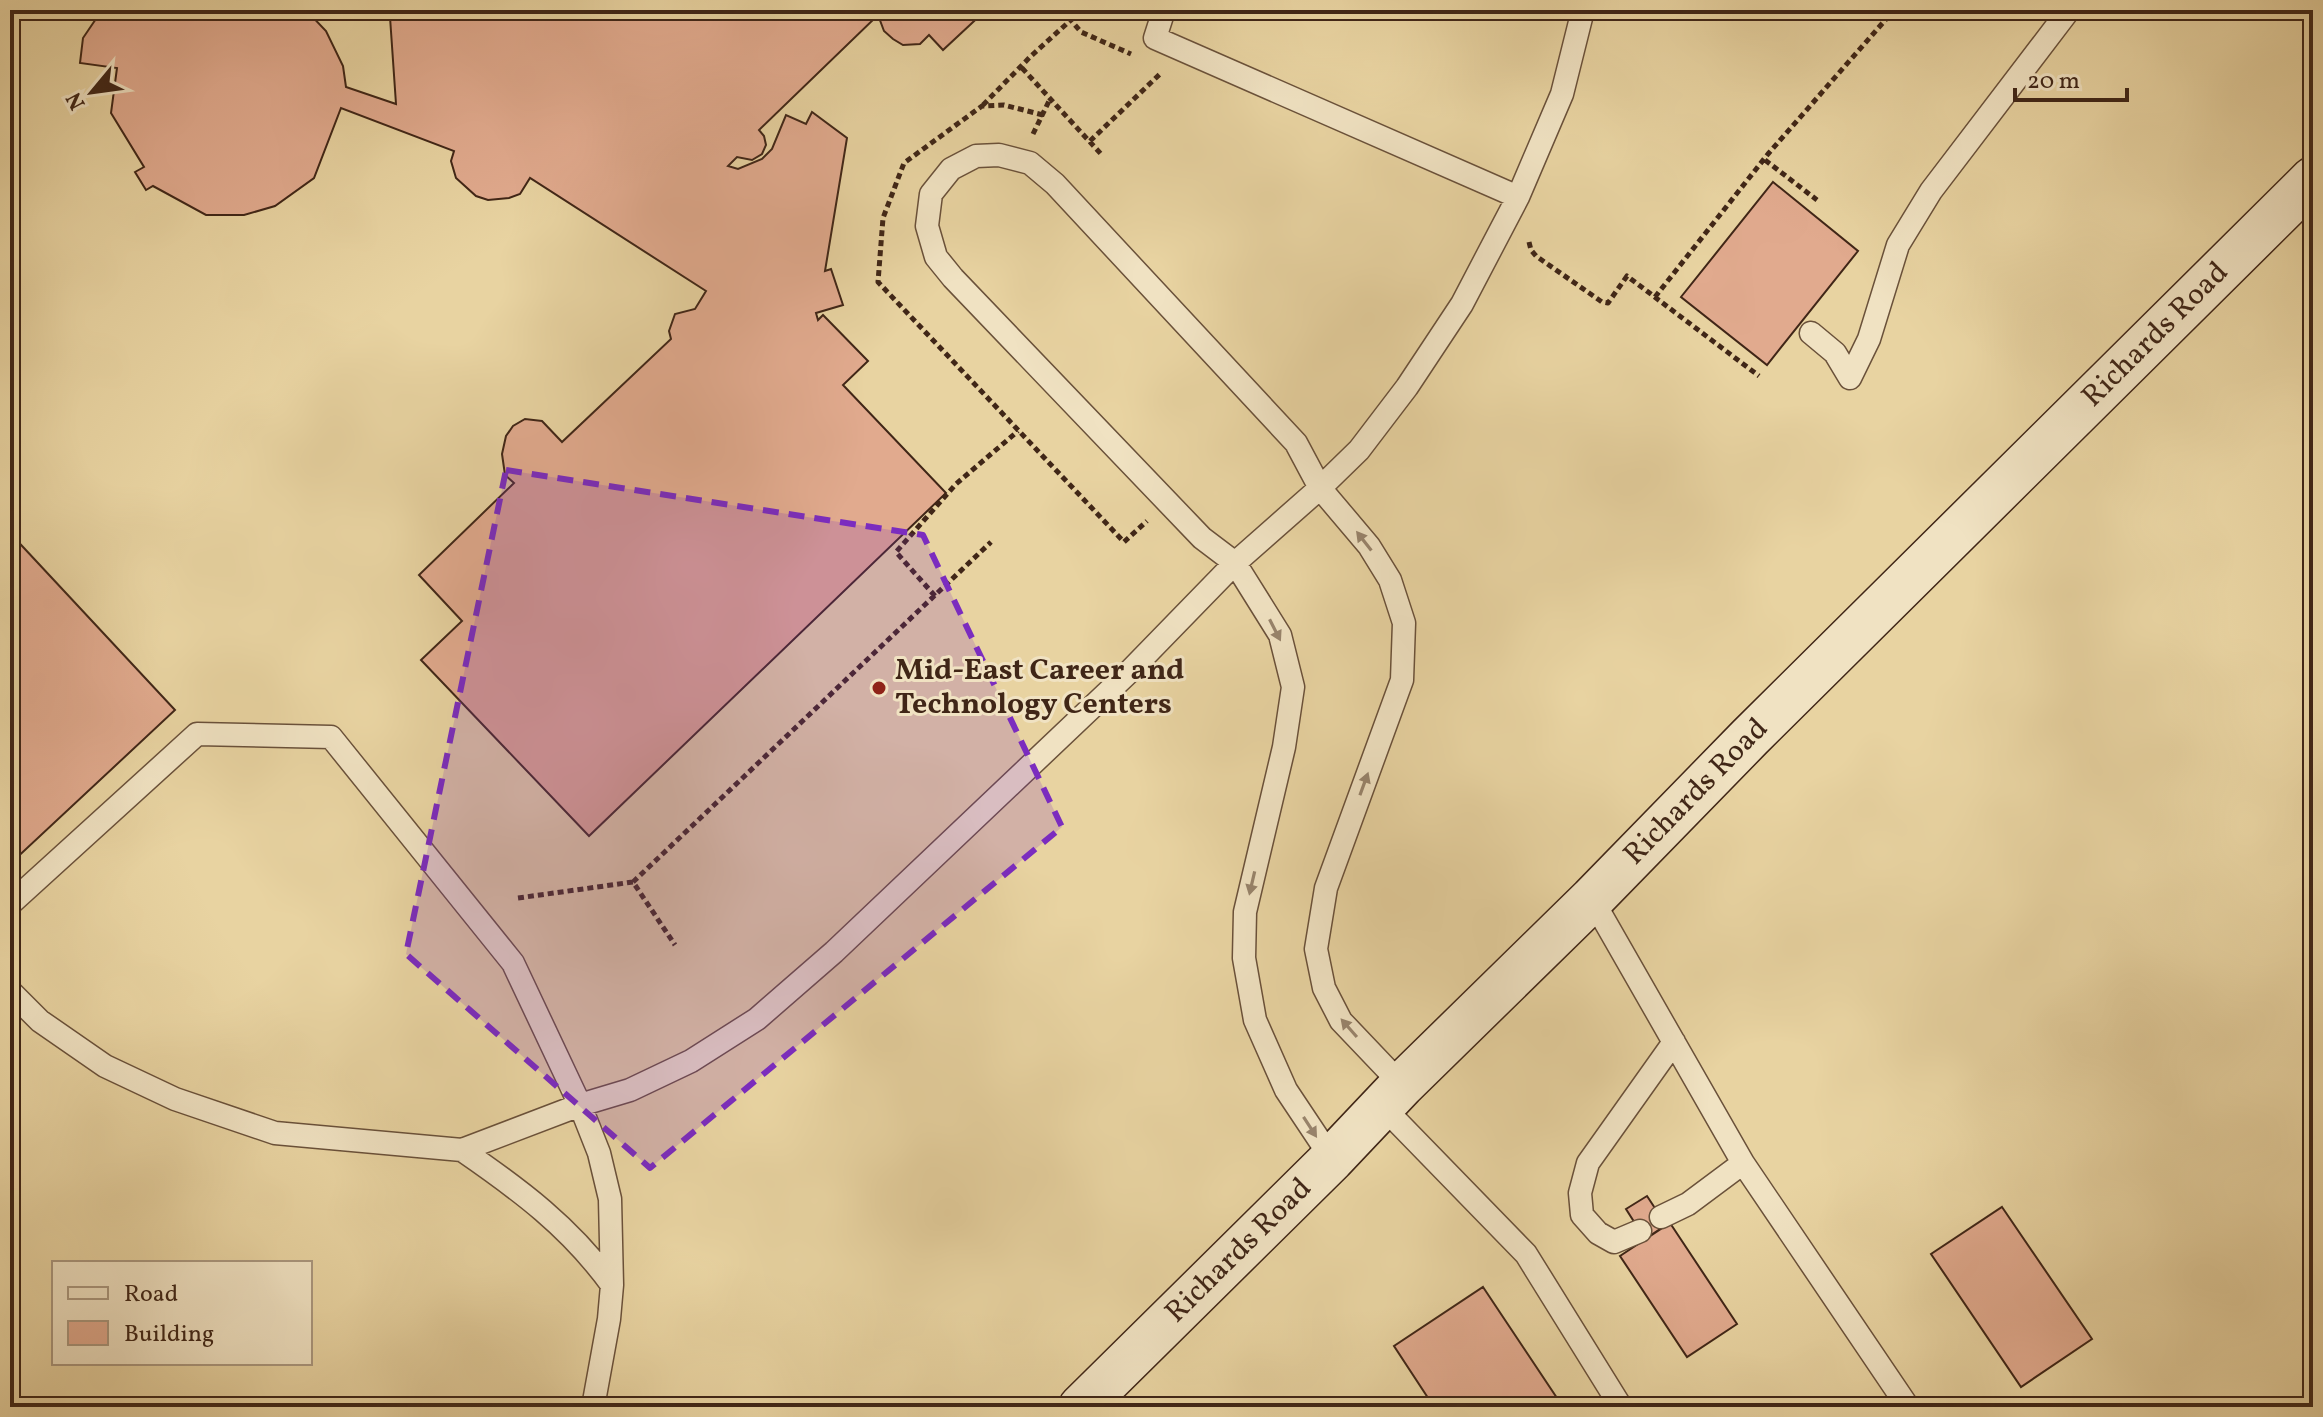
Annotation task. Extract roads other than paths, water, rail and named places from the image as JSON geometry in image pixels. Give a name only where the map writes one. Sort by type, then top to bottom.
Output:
[{"type":"street","name":"Richards Road","points":[[1081,1407],[2313,179]]},
{"type":"lane","points":[[1164,10],[1155,38],[1518,197]]},
{"type":"lane","points":[[10,991],[40,1021],[105,1066],[175,1099],[275,1133],[462,1150],[580,1105],[630,1090],[691,1061],[757,1019],[834,952],[1117,683],[1235,563],[1359,450],[1407,387],[1462,304],[1518,197],[1562,94],[1583,10]]},
{"type":"lane","points":[[1811,333],[1835,353],[1850,378],[1869,339],[1898,245],[1931,191],[2069,10]]},
{"type":"lane","points":[[1332,1159],[1286,1090],[1255,1020],[1244,958],[1245,912],[1284,747],[1293,687],[1280,635],[1235,563],[1202,538],[936,257],[927,226],[931,194],[951,169],[976,156],[999,155],[1030,163],[1055,184],[1296,443],[1320,488],[1376,557],[1390,580],[1404,623],[1402,680],[1326,888],[1316,949],[1324,988],[1341,1021],[1392,1096],[1526,1254],[1621,1407]]},
{"type":"lane","points":[[10,904],[197,734],[331,737],[513,963],[580,1105],[599,1153],[610,1199],[612,1285],[593,1407]]},
{"type":"lane","points":[[1592,899],[1743,1163],[1908,1407]]},
{"type":"lane","points":[[1640,1231],[1614,1242],[1598,1233],[1582,1215],[1580,1193],[1588,1163],[1674,1042]]},
{"type":"lane","points":[[462,1150],[564,1228],[612,1285]]},
{"type":"lane","points":[[1661,1217],[1688,1204],[1743,1163]]},
{"type":"place","name":"Mid-East Career and Technology Centers","points":[[879,688]]}]
